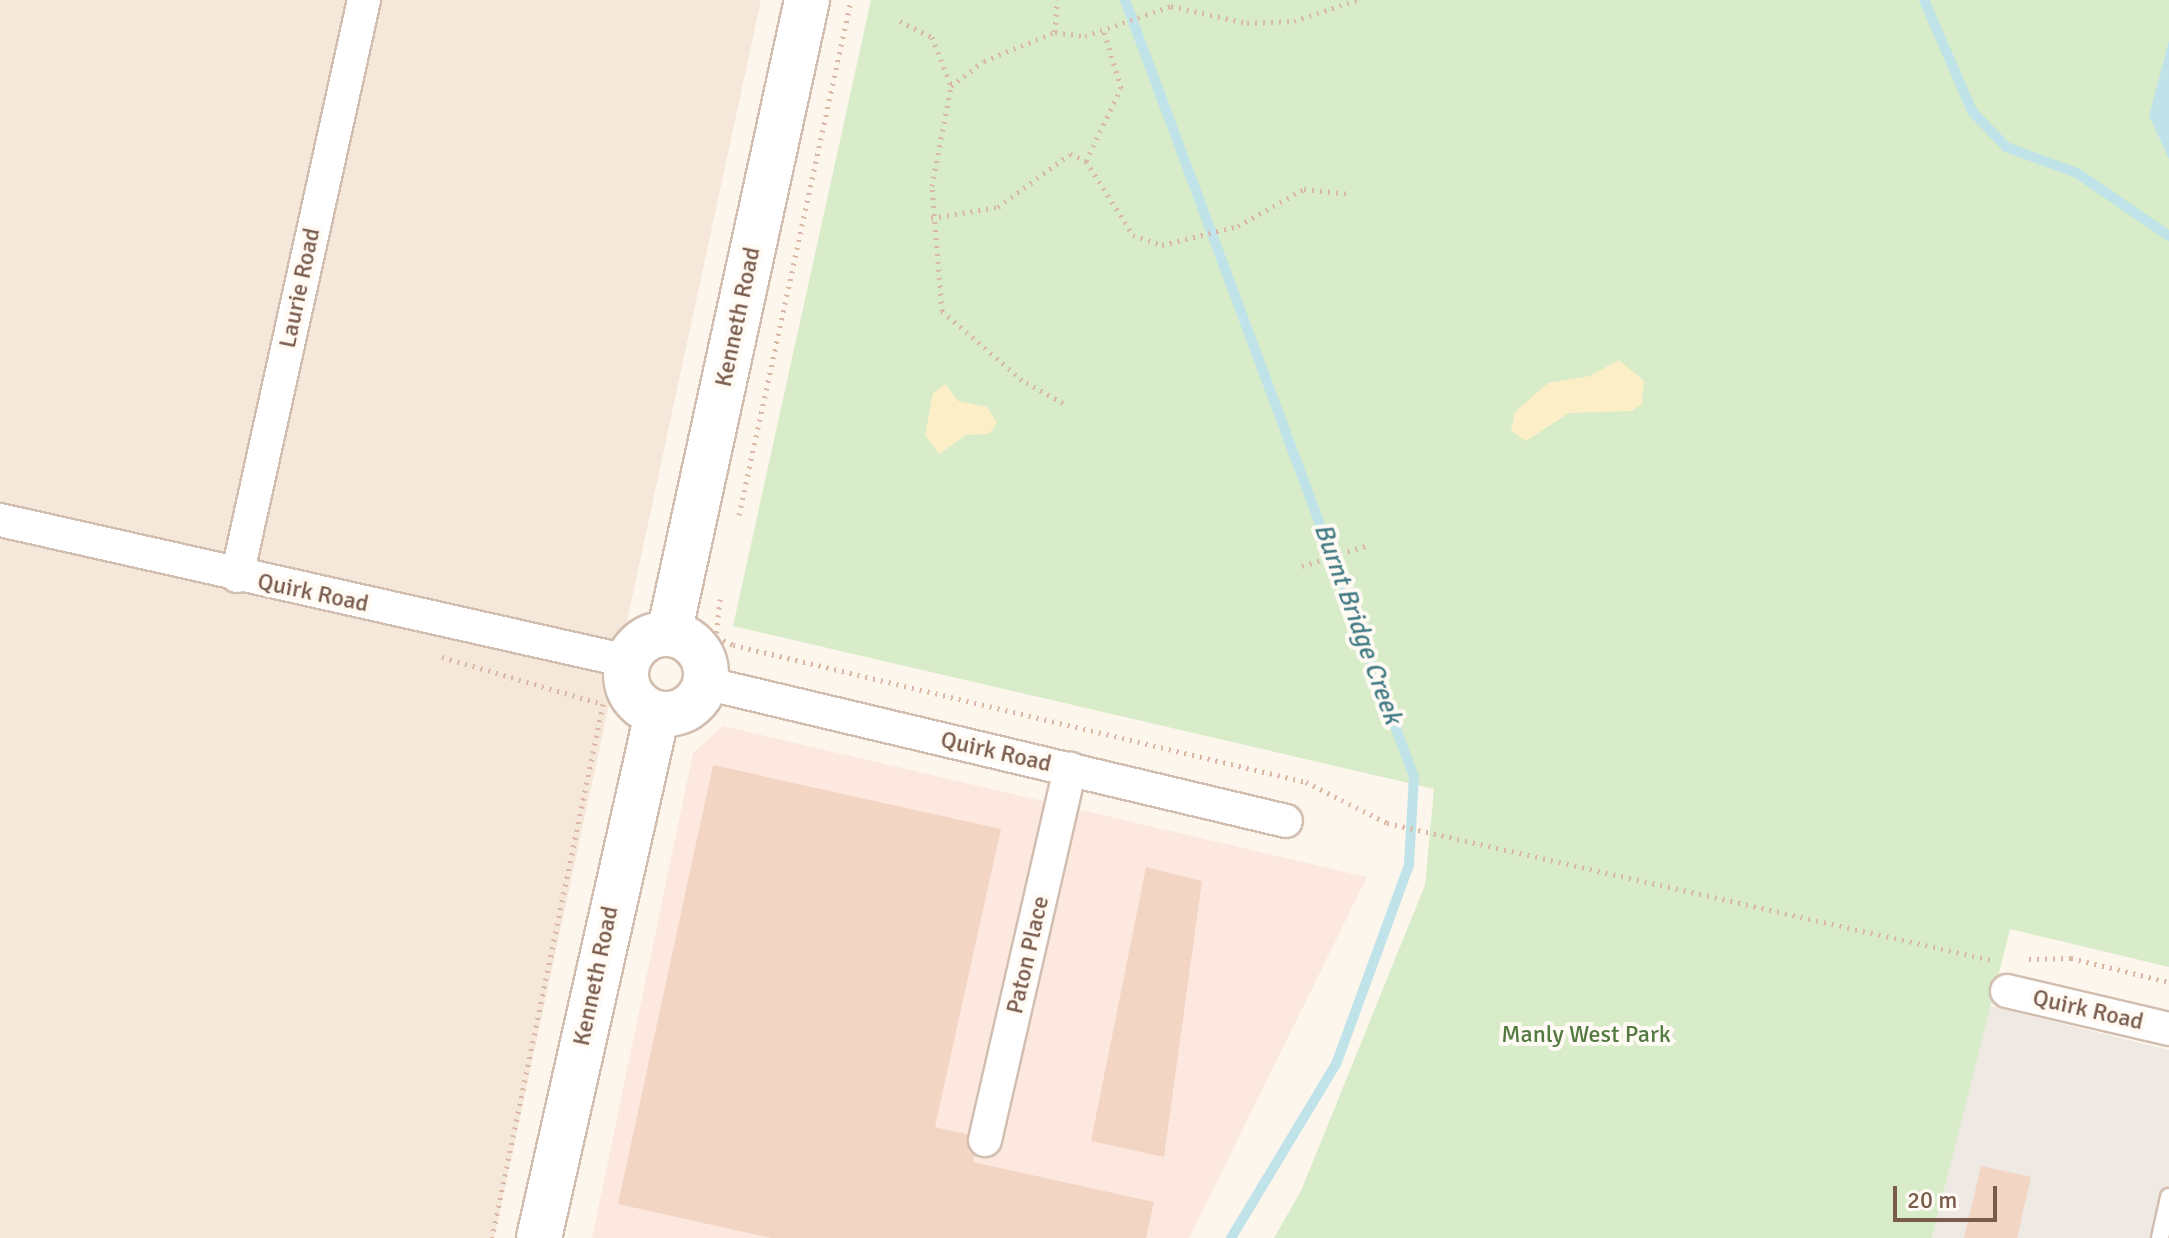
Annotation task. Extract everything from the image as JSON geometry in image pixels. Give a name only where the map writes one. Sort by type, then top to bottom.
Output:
[{"type":"main road","name":"Kenneth Road","points":[[669,634],[807,0]]},
{"type":"main road","points":[[669,634],[699,649],[705,683],[691,707],[657,714],[628,690],[627,661],[647,638],[669,634]]},
{"type":"main road","name":"Kenneth Road","points":[[539,1238],[657,714]]},
{"type":"street","name":"Laurie Road","points":[[237,576],[364,0]]},
{"type":"street","name":"Quirk Road","points":[[0,520],[237,576],[627,661]]},
{"type":"street","name":"Quirk Road","points":[[705,683],[1286,821]]},
{"type":"street","name":"Paton Place","points":[[985,1140],[1070,769]]},
{"type":"street","name":"Quirk Road","points":[[2007,991],[2169,1029]]},
{"type":"lane","points":[[2160,1238],[2169,1197]]},
{"type":"path","points":[[738,520],[851,0]]},
{"type":"path","points":[[1055,32],[1057,0]]},
{"type":"path","points":[[1063,403],[1022,380],[942,311],[931,218],[938,129],[951,86],[984,61],[1055,32],[1104,30],[1171,6],[1247,23],[1294,21],[1357,0]]},
{"type":"path","points":[[900,21],[932,37],[951,86]]},
{"type":"path","points":[[1086,161],[1121,88],[1104,30]]},
{"type":"path","points":[[931,218],[998,207],[1070,154],[1086,161],[1133,235],[1162,245],[1190,242],[1238,226],[1304,189],[1349,194]]},
{"type":"path","points":[[1302,566],[1366,546]]},
{"type":"path","points":[[724,581],[715,627],[724,642],[1306,782],[1387,823],[1436,832],[1973,961],[2001,960]]},
{"type":"path","points":[[492,1238],[603,723],[603,704],[594,696],[553,685]]},
{"type":"path","points":[[2015,960],[2071,958],[2169,982]]},
{"type":"shaded area","points":[[0,0],[761,0],[494,1238],[0,1238]]},
{"type":"shaded area","points":[[723,726],[1367,877],[1189,1238],[592,1238],[693,753]]},
{"type":"shaded area","points":[[1990,1006],[2169,1050],[2169,1238],[1932,1238]]},
{"type":"green space","name":"Manly West Park","points":[[871,0],[2169,0],[2169,967],[2010,929],[1932,1238],[1274,1238],[1301,1191],[1425,885],[1434,789],[733,626]]},
{"type":"sand","points":[[1619,360],[1644,381],[1642,404],[1632,411],[1569,413],[1526,441],[1511,431],[1515,412],[1548,383],[1590,376]]},
{"type":"sand","points":[[946,384],[958,401],[987,407],[997,423],[989,434],[966,435],[939,454],[925,435],[933,393]]},
{"type":"water","points":[[2169,40],[2169,159],[2149,116]]},
{"type":"building","points":[[713,765],[1001,829],[935,1127],[978,1137],[973,1162],[1154,1202],[1146,1238],[771,1238],[618,1204]]},
{"type":"building","points":[[1146,867],[1202,881],[1164,1157],[1091,1141]]},
{"type":"building","points":[[1981,1166],[2031,1177],[2017,1238],[1964,1238]]},
{"type":"waterway","name":"Burnt Bridge Creek","points":[[1125,0],[1414,777],[1409,865],[1336,1064],[1231,1238]]},
{"type":"waterway","points":[[1924,0],[1972,111],[2006,147],[2077,173],[2169,236]]}]
